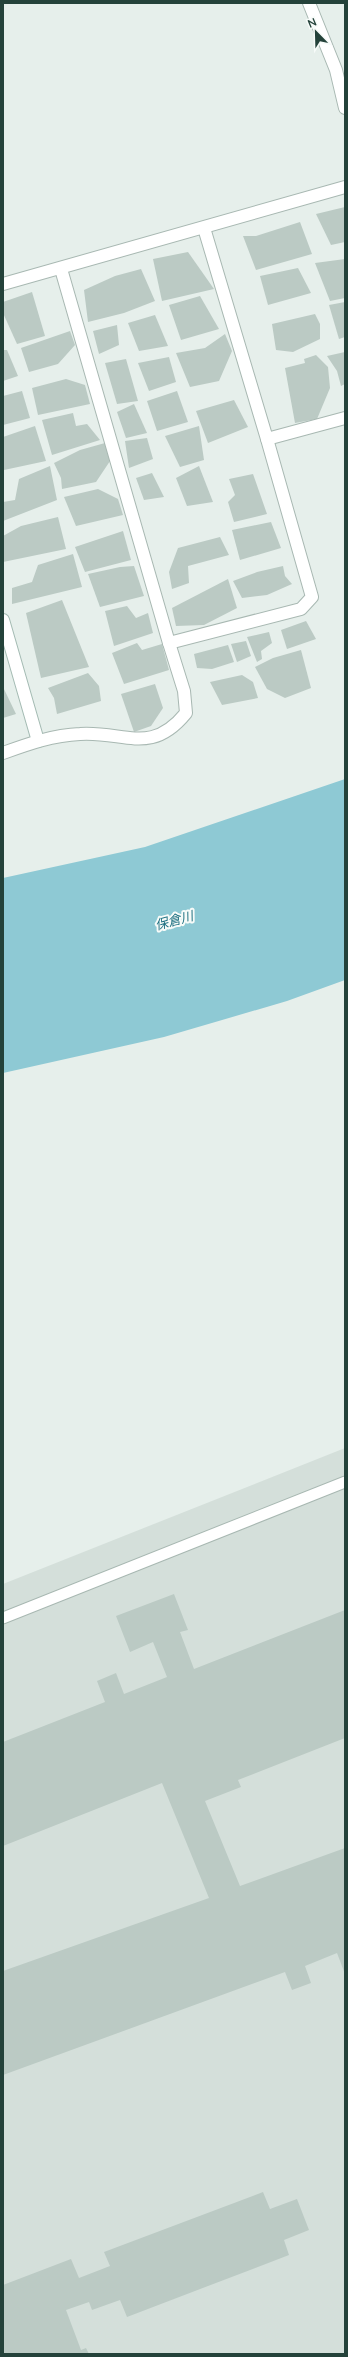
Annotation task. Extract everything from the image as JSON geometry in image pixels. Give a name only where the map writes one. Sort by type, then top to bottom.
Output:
[{"type":"street","points":[[309,3],[336,70],[345,108]]},
{"type":"street","points":[[3,284],[61,269],[345,187]]},
{"type":"street","points":[[169,643],[301,609],[312,597],[204,228]]},
{"type":"street","points":[[3,753],[38,741],[79,734],[106,734],[128,739],[155,737],[174,728],[186,713],[184,690],[169,643],[61,269]]},
{"type":"street","points":[[267,439],[345,418]]},
{"type":"street","points":[[3,620],[38,741]]},
{"type":"lane","points":[[3,1618],[345,1482]]},
{"type":"shaded area","points":[[345,1448],[345,2354],[3,2354],[3,1584]]},
{"type":"water","name":"保倉川","points":[[345,779],[345,980],[287,1001],[164,1037],[3,1073],[3,878],[145,847]]},
{"type":"building","points":[[345,207],[345,242],[331,245],[316,214]]},
{"type":"building","points":[[300,222],[312,254],[256,270],[243,236],[256,236]]},
{"type":"building","points":[[188,252],[214,289],[162,301],[153,259]]},
{"type":"building","points":[[345,259],[345,298],[330,301],[315,263]]},
{"type":"building","points":[[298,268],[311,293],[268,305],[260,276]]},
{"type":"building","points":[[141,269],[155,301],[124,313],[88,322],[84,290],[115,276]]},
{"type":"building","points":[[32,292],[45,336],[17,344],[3,313],[3,302]]},
{"type":"building","points":[[200,296],[219,329],[181,340],[169,305]]},
{"type":"building","points":[[345,302],[345,337],[339,339],[329,305]]},
{"type":"building","points":[[315,314],[320,324],[320,339],[293,352],[276,350],[272,324]]},
{"type":"building","points":[[155,315],[168,346],[139,351],[128,323]]},
{"type":"building","points":[[117,325],[119,345],[99,354],[93,331]]},
{"type":"building","points":[[70,331],[75,345],[58,364],[29,372],[21,348]]},
{"type":"building","points":[[225,334],[232,351],[219,381],[190,387],[176,353],[205,348]]},
{"type":"building","points":[[3,350],[7,350],[18,376],[3,381]]},
{"type":"building","points":[[345,352],[345,384],[341,386],[337,371],[327,356]]},
{"type":"building","points":[[316,355],[328,367],[330,388],[317,419],[295,423],[285,368],[305,363],[304,359]]},
{"type":"building","points":[[169,357],[176,382],[149,391],[138,363]]},
{"type":"building","points":[[126,359],[138,401],[117,404],[105,363]]},
{"type":"building","points":[[66,379],[85,385],[90,404],[38,415],[32,388]]},
{"type":"building","points":[[22,391],[30,418],[3,425],[3,396]]},
{"type":"building","points":[[177,391],[188,422],[157,431],[147,401]]},
{"type":"building","points":[[234,400],[248,427],[208,443],[196,411]]},
{"type":"building","points":[[134,404],[147,433],[126,438],[117,412]]},
{"type":"building","points":[[73,413],[76,426],[87,424],[100,440],[52,455],[42,420]]},
{"type":"building","points":[[35,426],[46,461],[4,470],[3,437]]},
{"type":"building","points":[[199,426],[204,460],[180,467],[165,436]]},
{"type":"building","points":[[147,438],[153,459],[129,468],[125,441]]},
{"type":"building","points":[[105,443],[110,461],[96,482],[62,489],[61,478],[54,463],[80,450]]},
{"type":"building","points":[[50,466],[57,500],[3,521],[3,502],[15,500],[19,479]]},
{"type":"building","points":[[199,466],[213,502],[187,506],[176,478]]},
{"type":"building","points":[[152,473],[164,497],[144,500],[136,478]]},
{"type":"building","points":[[253,474],[267,514],[234,522],[228,502],[235,495],[229,479]]},
{"type":"building","points":[[98,489],[118,499],[123,515],[76,526],[64,497]]},
{"type":"building","points":[[58,517],[66,549],[3,562],[3,536],[21,526]]},
{"type":"building","points":[[271,522],[281,548],[240,560],[232,530]]},
{"type":"building","points":[[123,531],[131,560],[85,572],[75,547]]},
{"type":"building","points":[[220,537],[229,555],[188,566],[189,583],[172,589],[169,572],[178,548]]},
{"type":"building","points":[[73,554],[82,587],[12,604],[12,588],[32,582],[38,565]]},
{"type":"building","points":[[134,566],[144,596],[100,607],[88,574],[120,567]]},
{"type":"building","points":[[283,566],[285,576],[292,584],[267,595],[242,598],[233,581],[257,572]]},
{"type":"building","points":[[228,579],[237,608],[204,625],[176,626],[172,608]]},
{"type":"building","points":[[62,600],[89,667],[41,678],[26,613]]},
{"type":"building","points":[[127,606],[136,618],[148,613],[153,633],[114,646],[105,611]]},
{"type":"building","points":[[306,621],[316,639],[287,649],[281,630]]},
{"type":"building","points":[[269,632],[272,643],[261,651],[262,659],[257,662],[247,637]]},
{"type":"building","points":[[246,641],[251,656],[237,662],[231,644]]},
{"type":"building","points":[[137,643],[142,650],[162,644],[169,670],[124,684],[112,653]]},
{"type":"building","points":[[228,645],[234,662],[212,669],[197,668],[194,654]]},
{"type":"building","points":[[301,650],[311,688],[285,698],[267,689],[255,667],[273,658]]},
{"type":"building","points":[[88,673],[99,686],[101,701],[57,714],[54,698],[48,688]]},
{"type":"building","points":[[242,675],[253,682],[258,698],[222,705],[210,682]]},
{"type":"building","points":[[155,684],[163,708],[151,726],[134,732],[121,694]]},
{"type":"building","points":[[3,687],[16,714],[3,718]]},
{"type":"building","points":[[174,1594],[188,1630],[180,1632],[194,1669],[345,1610],[345,1738],[238,1780],[241,1787],[205,1801],[240,1886],[345,1848],[345,1974],[337,1953],[305,1966],[311,1983],[292,1990],[285,1972],[3,2075],[3,1971],[209,1898],[162,1783],[3,1846],[3,1742],[105,1702],[97,1681],[116,1673],[124,1694],[167,1677],[153,1642],[130,1652],[116,1616]]},
{"type":"building","points":[[263,2192],[270,2209],[297,2199],[309,2230],[284,2240],[289,2255],[127,2317],[120,2300],[92,2310],[89,2302],[66,2310],[81,2350],[86,2348],[89,2354],[3,2354],[3,2285],[71,2259],[79,2278],[110,2266],[104,2252]]}]
